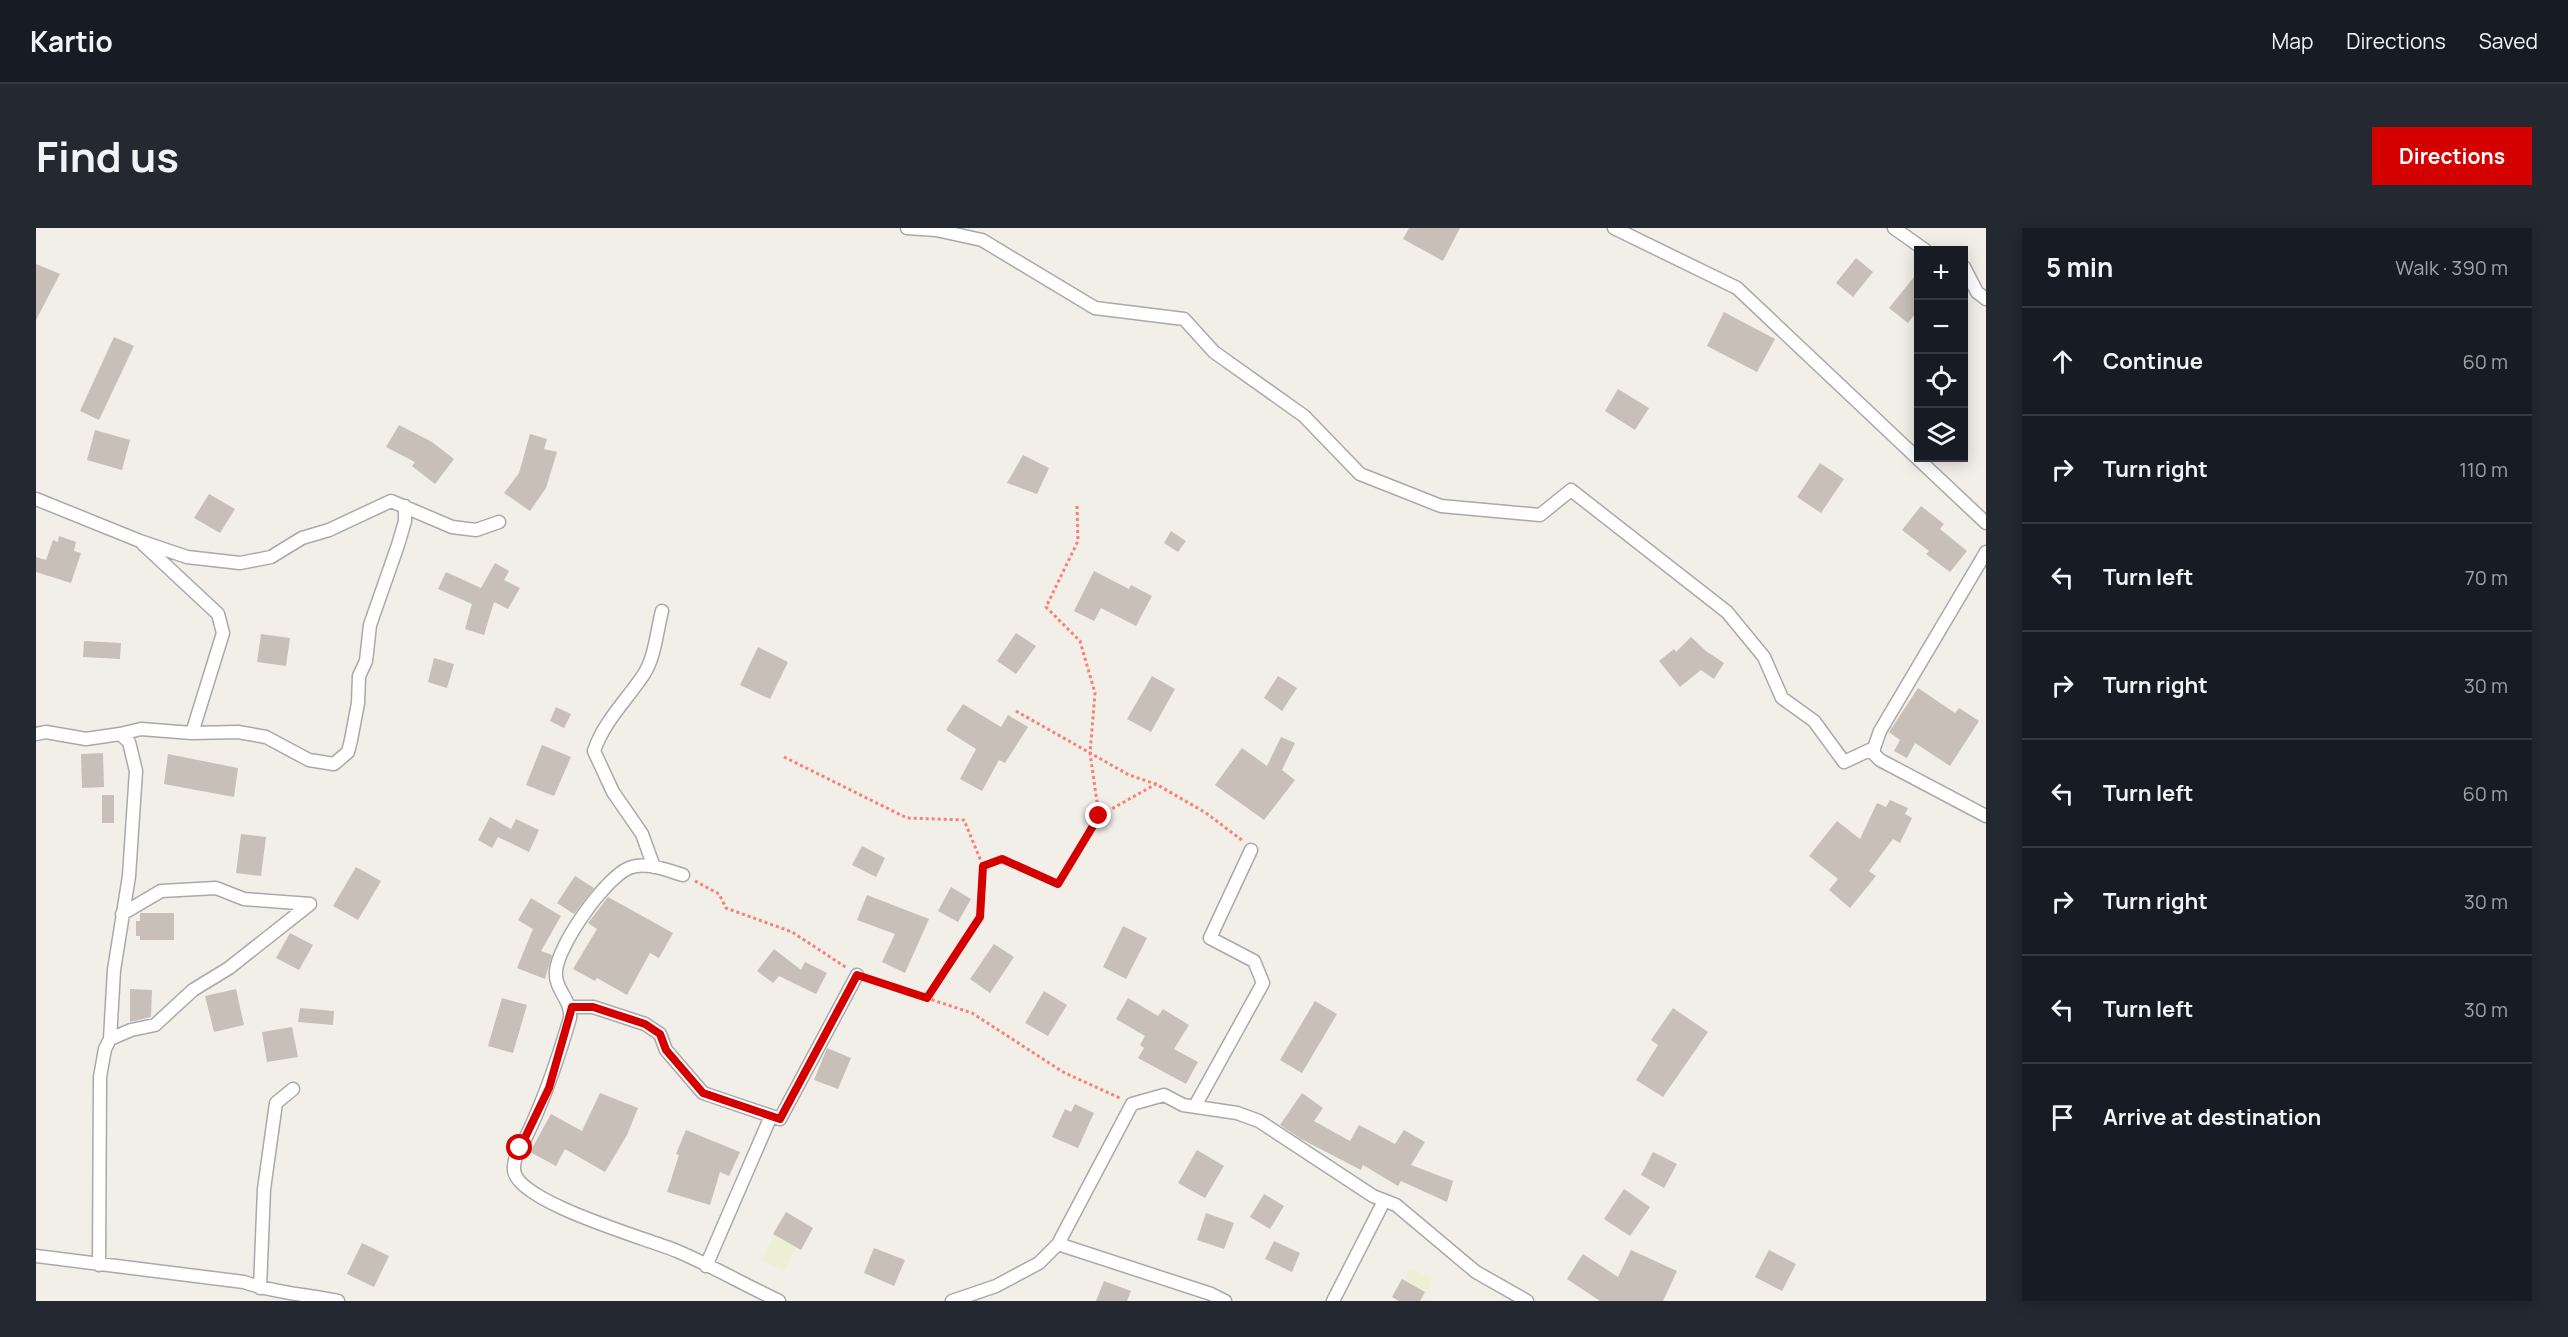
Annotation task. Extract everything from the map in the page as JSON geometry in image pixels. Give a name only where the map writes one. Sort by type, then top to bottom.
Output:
[{"type":"street","points":[[907,228],[936,230],[982,240],[1095,308],[1184,319],[1214,352],[1304,416],[1360,474],[1441,506],[1540,515],[1571,490],[1726,612],[1764,657],[1782,698],[1814,721],[1844,762],[1874,748]]},
{"type":"street","points":[[1614,228],[1737,288],[1986,523]]},
{"type":"street","points":[[1894,228],[1919,246]]},
{"type":"street","points":[[1968,275],[1977,292],[1986,299]]},
{"type":"street","points":[[36,499],[140,541],[187,557],[240,563],[271,557],[302,538],[329,530],[391,501],[452,527],[476,530],[499,522]]},
{"type":"street","points":[[36,734],[45,732],[86,739],[141,729],[192,733],[238,732],[266,737],[309,760],[334,764],[348,752],[358,702],[359,676],[366,661],[370,625],[398,545],[405,521],[405,506]]},
{"type":"street","points":[[140,541],[218,614],[223,633],[192,733]]},
{"type":"street","points":[[1986,552],[1880,731],[1874,748],[1874,754],[1880,760],[1986,816]]},
{"type":"street","points":[[654,867],[642,834],[613,792],[594,751],[618,706],[645,672],[662,611]]},
{"type":"street","points":[[99,1265],[100,1077],[105,1049],[110,1039],[114,970],[129,876],[136,771],[129,742],[120,734]]},
{"type":"street","points":[[1195,1106],[1263,983],[1254,961],[1210,938],[1251,850]]},
{"type":"street","points":[[683,875],[642,865],[628,869],[611,882],[572,930],[561,949],[555,973],[560,989],[572,1007],[549,1088],[514,1160],[514,1174],[526,1189],[551,1204],[678,1251],[779,1301]]},
{"type":"street","points":[[110,1039],[131,1030],[155,1025],[193,990],[229,968],[310,904],[244,899],[216,888],[161,891],[122,914]]},
{"type":"street","points":[[572,1007],[593,1007],[645,1024],[660,1034],[666,1050],[703,1093],[780,1119],[857,975]]},
{"type":"street","points":[[260,1288],[264,1189],[276,1103],[293,1089]]},
{"type":"street","points":[[952,1301],[996,1286],[1039,1263],[1058,1244],[1132,1104],[1164,1095],[1183,1105],[1237,1113],[1259,1121],[1373,1196],[1395,1205],[1476,1272],[1527,1301]]},
{"type":"street","points":[[706,1266],[771,1116]]},
{"type":"street","points":[[1333,1301],[1384,1201]]},
{"type":"street","points":[[1058,1244],[1211,1294],[1225,1301]]},
{"type":"street","points":[[36,1256],[244,1282],[260,1288],[338,1301]]},
{"type":"path","points":[[1077,506],[1078,541],[1046,607],[1080,641],[1095,693],[1090,753],[1099,816]]},
{"type":"path","points":[[1016,711],[1129,775],[1156,784],[1206,813],[1247,844],[1251,850]]},
{"type":"path","points":[[784,757],[907,818],[964,820],[983,866],[980,917],[927,998]]},
{"type":"path","points":[[983,866],[1002,859],[1058,884],[1099,816],[1156,784]]},
{"type":"path","points":[[683,875],[719,894],[726,908],[792,932],[857,975],[972,1013],[1063,1072],[1132,1104]]},
{"type":"green space","points":[[784,1213],[807,1225],[784,1271],[761,1260]]},
{"type":"green space","points":[[1409,1269],[1432,1277],[1424,1301],[1415,1301],[1400,1296]]},
{"type":"building","points":[[1409,228],[1460,228],[1443,261],[1403,239]]},
{"type":"building","points":[[1856,258],[1873,272],[1853,297],[1836,283]]},
{"type":"building","points":[[36,264],[60,274],[36,320]]},
{"type":"building","points":[[1914,277],[1914,315],[1908,323],[1889,308]]},
{"type":"building","points":[[1724,312],[1775,339],[1757,372],[1707,346]]},
{"type":"building","points":[[114,337],[134,346],[99,420],[80,411]]},
{"type":"building","points":[[1618,389],[1649,408],[1635,430],[1605,411]]},
{"type":"building","points":[[399,425],[432,442],[454,459],[435,484],[412,466],[415,462],[386,447]]},
{"type":"building","points":[[95,430],[130,440],[122,470],[87,460]]},
{"type":"building","points":[[530,434],[547,439],[544,449],[557,452],[546,488],[530,511],[504,493],[519,473]]},
{"type":"building","points":[[1023,455],[1049,468],[1037,494],[1007,483]]},
{"type":"building","points":[[1820,463],[1844,479],[1821,513],[1797,497]]},
{"type":"building","points":[[209,494],[235,509],[220,533],[194,518]]},
{"type":"building","points":[[1921,506],[1944,524],[1940,529],[1967,551],[1950,572],[1926,554],[1929,551],[1902,530]]},
{"type":"building","points":[[1171,531],[1186,541],[1178,552],[1164,543]]},
{"type":"building","points":[[59,536],[76,542],[74,551],[81,553],[71,583],[36,572],[36,557],[46,560],[53,540],[58,542]]},
{"type":"building","points":[[495,563],[509,571],[504,580],[520,588],[508,609],[494,602],[484,635],[465,629],[472,604],[438,589],[446,572],[481,588]]},
{"type":"building","points":[[1094,571],[1129,589],[1131,585],[1152,596],[1136,626],[1101,608],[1094,621],[1074,611]]},
{"type":"building","points":[[1016,633],[1036,646],[1016,674],[997,661]]},
{"type":"building","points":[[261,634],[290,638],[286,666],[257,662]]},
{"type":"building","points":[[1691,637],[1724,663],[1714,679],[1701,670],[1680,687],[1659,661],[1674,649],[1676,652]]},
{"type":"building","points":[[84,641],[121,643],[120,659],[83,657]]},
{"type":"building","points":[[758,647],[788,662],[770,699],[740,685]]},
{"type":"building","points":[[434,658],[454,664],[447,688],[428,682]]},
{"type":"building","points":[[1152,676],[1175,689],[1151,732],[1127,719]]},
{"type":"building","points":[[1278,676],[1297,688],[1282,711],[1264,698]]},
{"type":"building","points":[[1918,688],[1955,713],[1959,708],[1979,721],[1950,766],[1915,743],[1907,758],[1894,751],[1900,740],[1889,732]]},
{"type":"building","points":[[963,704],[1001,727],[1008,715],[1028,727],[1005,763],[999,760],[982,791],[960,779],[976,749],[946,730]]},
{"type":"building","points":[[556,707],[571,714],[564,728],[550,721]]},
{"type":"building","points":[[1281,737],[1295,743],[1282,770],[1295,780],[1264,820],[1215,785],[1242,748],[1267,766]]},
{"type":"building","points":[[542,745],[571,757],[554,796],[526,785]]},
{"type":"building","points":[[103,753],[104,787],[82,788],[81,754]]},
{"type":"building","points":[[168,754],[238,768],[234,797],[164,784]]},
{"type":"building","points":[[102,795],[114,795],[114,823],[102,823]]},
{"type":"building","points":[[1890,800],[1908,808],[1905,814],[1912,818],[1900,843],[1893,839],[1869,871],[1876,876],[1850,908],[1829,890],[1838,879],[1809,856],[1837,821],[1860,839],[1877,803],[1886,807]]},
{"type":"building","points":[[490,817],[511,829],[516,819],[539,830],[529,852],[498,837],[492,848],[478,840]]},
{"type":"building","points":[[241,834],[266,837],[261,876],[236,873]]},
{"type":"building","points":[[862,846],[885,858],[876,877],[852,865]]},
{"type":"building","points":[[356,867],[381,881],[358,920],[333,906]]},
{"type":"building","points":[[575,876],[594,888],[574,914],[557,903]]},
{"type":"building","points":[[951,887],[971,899],[958,922],[938,911]]},
{"type":"building","points":[[867,895],[929,919],[905,973],[882,962],[895,934],[857,920]]},
{"type":"building","points":[[608,897],[673,933],[659,958],[650,953],[627,995],[597,978],[595,981],[573,969],[597,929],[588,923]]},
{"type":"building","points":[[531,898],[561,916],[541,951],[552,955],[545,979],[517,968],[533,929],[518,920]]},
{"type":"building","points":[[140,913],[174,913],[174,940],[140,940],[140,936],[136,936],[136,921],[140,921]]},
{"type":"building","points":[[1123,926],[1147,938],[1126,979],[1103,967]]},
{"type":"building","points":[[290,933],[313,945],[299,970],[276,958]]},
{"type":"building","points":[[994,944],[1014,957],[990,993],[970,979]]},
{"type":"building","points":[[774,949],[801,970],[805,962],[827,973],[816,994],[779,976],[773,983],[757,971]]},
{"type":"building","points":[[130,989],[152,990],[151,1017],[130,1022]]},
{"type":"building","points":[[236,989],[244,1025],[214,1032],[205,996]]},
{"type":"building","points":[[1044,991],[1067,1005],[1048,1036],[1025,1023]]},
{"type":"building","points":[[502,998],[527,1005],[513,1053],[488,1046]]},
{"type":"building","points":[[1128,998],[1158,1016],[1163,1009],[1189,1025],[1174,1049],[1198,1062],[1186,1084],[1138,1058],[1144,1048],[1140,1045],[1145,1036],[1116,1019]]},
{"type":"building","points":[[1315,1001],[1337,1014],[1302,1073],[1280,1060]]},
{"type":"building","points":[[300,1008],[334,1011],[333,1025],[298,1022]]},
{"type":"building","points":[[1673,1008],[1708,1032],[1663,1097],[1636,1080],[1658,1045],[1651,1040]]},
{"type":"building","points":[[292,1027],[298,1057],[267,1062],[262,1032]]},
{"type":"building","points":[[827,1048],[851,1058],[838,1089],[814,1080]]},
{"type":"building","points":[[600,1093],[638,1108],[627,1135],[605,1172],[565,1149],[556,1166],[530,1152],[551,1114],[582,1131]]},
{"type":"building","points":[[1302,1093],[1323,1108],[1314,1121],[1350,1141],[1359,1125],[1395,1144],[1404,1130],[1425,1142],[1411,1165],[1453,1181],[1447,1202],[1401,1181],[1398,1186],[1363,1165],[1361,1170],[1301,1139],[1280,1125]]},
{"type":"building","points":[[1075,1104],[1094,1113],[1078,1148],[1052,1137],[1065,1109],[1071,1112]]},
{"type":"building","points":[[686,1130],[740,1152],[729,1176],[720,1172],[710,1205],[667,1192],[679,1155],[676,1154]]},
{"type":"building","points":[[1197,1150],[1224,1166],[1205,1198],[1178,1183]]},
{"type":"building","points":[[1653,1152],[1677,1164],[1664,1188],[1641,1175]]},
{"type":"building","points":[[1624,1189],[1650,1207],[1630,1236],[1604,1219]]},
{"type":"building","points":[[1264,1194],[1284,1206],[1270,1229],[1250,1217]]},
{"type":"building","points":[[786,1212],[813,1228],[801,1250],[773,1234]]},
{"type":"building","points":[[1206,1213],[1234,1223],[1224,1249],[1197,1240]]},
{"type":"building","points":[[1274,1241],[1300,1253],[1292,1272],[1265,1259]]},
{"type":"building","points":[[362,1243],[389,1256],[374,1287],[347,1274]]},
{"type":"building","points":[[874,1248],[905,1260],[894,1286],[864,1273]]},
{"type":"building","points":[[1631,1250],[1677,1271],[1663,1301],[1600,1301],[1567,1279],[1583,1254],[1618,1277]]},
{"type":"building","points":[[1769,1250],[1796,1264],[1782,1291],[1755,1277]]},
{"type":"building","points":[[1402,1279],[1425,1292],[1420,1301],[1399,1301],[1392,1297]]},
{"type":"building","points":[[1104,1281],[1131,1291],[1127,1301],[1096,1301]]},
{"type":"route","points":[[520,1148],[549,1088],[572,1007],[593,1007],[645,1024],[660,1034],[666,1050],[703,1093],[780,1119],[857,975],[927,998],[980,917],[983,866],[1002,859],[1058,884],[1099,816]]}]
